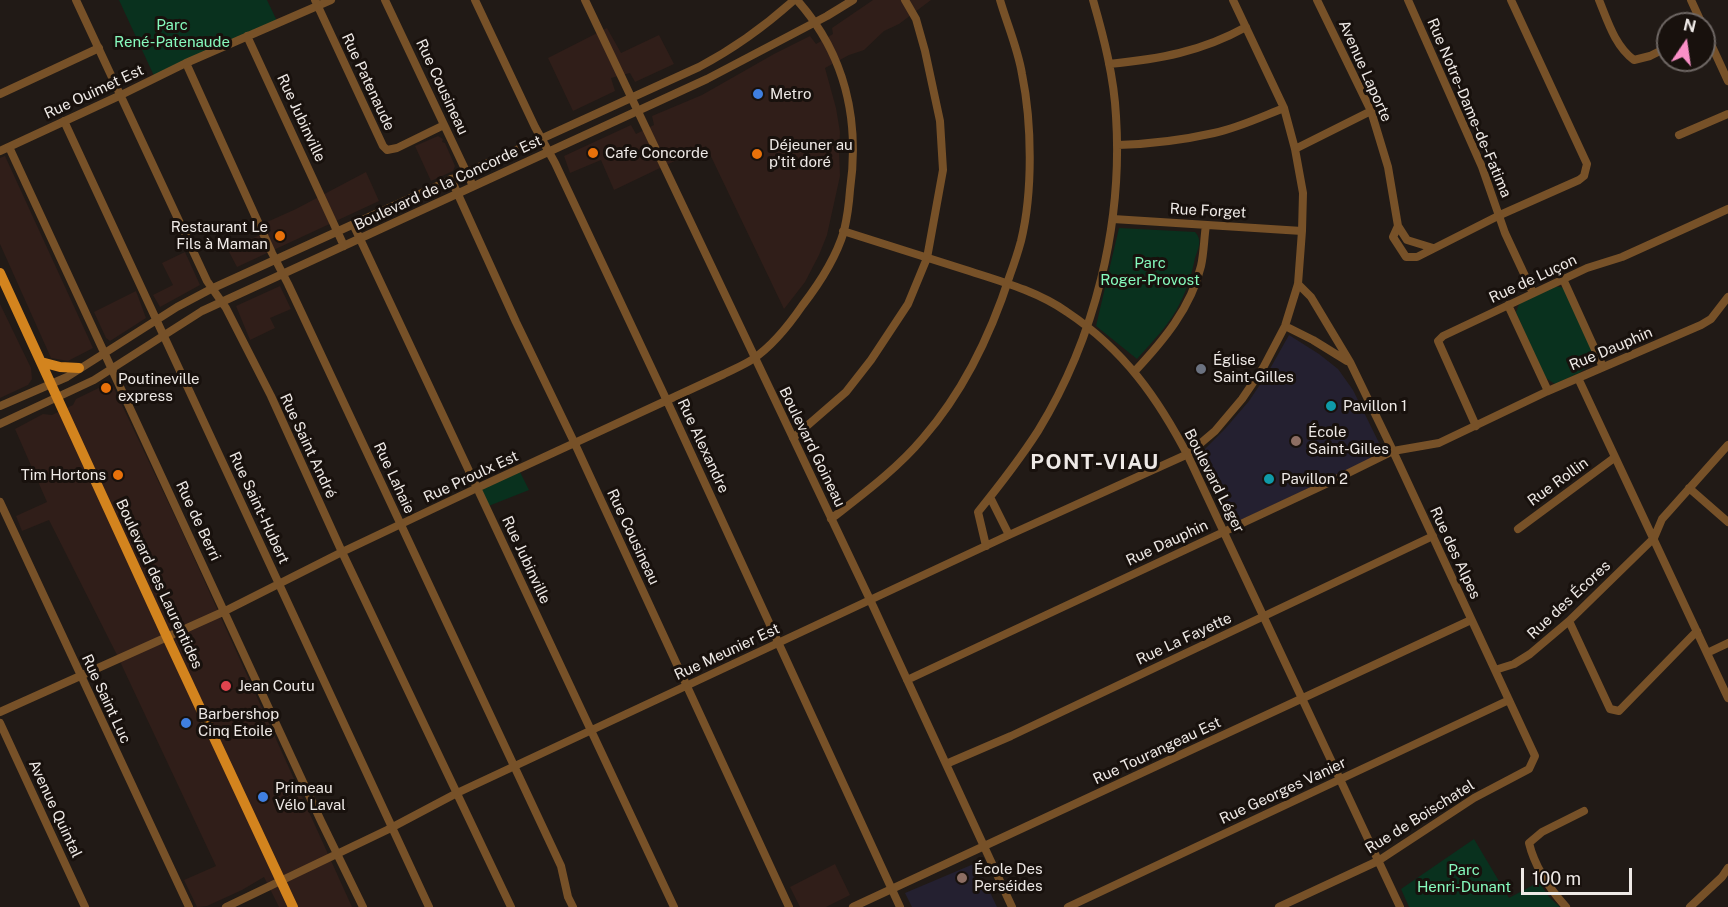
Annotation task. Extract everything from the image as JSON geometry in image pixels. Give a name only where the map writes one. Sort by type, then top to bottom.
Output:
[{"type":"main road","name":"Boulevard des Laurentides","points":[[0,273],[293,907]]},
{"type":"main road","points":[[41,362],[60,368],[79,368]]},
{"type":"street","name":"Rue Saint André","points":[[76,0],[212,289],[222,302],[271,396],[342,552],[511,907]]},
{"type":"street","name":"Rue Ouimet Est","points":[[0,151],[317,3],[331,0]]},
{"type":"street","name":"Rue Cousineau","points":[[385,0],[473,186]]},
{"type":"street","name":"Rue Alexandre","points":[[476,0],[667,401],[900,907]]},
{"type":"street","name":"Boulevard Goineau","points":[[585,0],[870,600],[1012,907]]},
{"type":"street","name":"Boulevard de la Concorde Est","points":[[0,406],[64,379],[157,320],[212,289],[691,71],[728,51],[765,26],[795,0]]},
{"type":"street","name":"Rue Proulx Est","points":[[0,712],[225,611],[342,552],[667,401],[754,358],[776,339],[815,289],[843,231],[852,180],[854,147],[852,116],[845,85],[826,41],[814,22],[795,0]]},
{"type":"street","name":"Boulevard de la Concorde Est","points":[[0,424],[84,385],[164,334],[222,302],[720,73],[853,0]]},
{"type":"street","points":[[793,438],[846,392],[871,360],[908,304],[927,258],[943,170],[940,121],[916,19],[905,0]]},
{"type":"street","points":[[831,519],[898,464],[923,438],[955,396],[990,332],[1022,240],[1027,205],[1030,151],[1027,106],[1022,72],[1000,0]]},
{"type":"street","points":[[986,546],[978,512],[1037,432],[1053,404],[1080,345],[1103,273],[1113,219],[1118,145],[1116,113],[1105,39],[1093,0]]},
{"type":"street","name":"Rue Meunier Est","points":[[226,907],[391,828],[457,793],[1188,454],[1215,431],[1242,399],[1263,368],[1285,326],[1298,284],[1302,231],[1303,193],[1284,108],[1233,0]]},
{"type":"street","name":"Avenue Laporte","points":[[1317,0],[1371,111],[1388,167],[1398,226],[1393,237],[1406,257],[1417,257],[1584,176],[1587,164],[1511,0]]},
{"type":"street","name":"Rue Notre-Dame-de-Fatima","points":[[1408,0],[1482,167],[1505,233],[1533,293]]},
{"type":"street","points":[[1599,0],[1613,35],[1625,54],[1634,60],[1656,53]]},
{"type":"street","name":"Rue Patenaude","points":[[317,3],[383,146],[387,150],[397,148],[444,124]]},
{"type":"street","points":[[1109,63],[1150,60],[1189,51],[1223,40],[1245,27]]},
{"type":"street","name":"Rue Jubinville","points":[[248,36],[344,246]]},
{"type":"street","points":[[0,94],[99,48]]},
{"type":"street","points":[[1716,56],[1728,81]]},
{"type":"street","name":"Rue Lahaie","points":[[186,63],[561,866],[568,897],[573,907]]},
{"type":"street","points":[[1118,145],[1148,144],[1214,133],[1245,124],[1284,108]]},
{"type":"street","points":[[1295,149],[1371,111]]},
{"type":"street","points":[[1679,135],[1728,114]]},
{"type":"street","name":"Rue Saint-Hubert","points":[[64,121],[429,907]]},
{"type":"street","name":"Rue de Berri","points":[[9,147],[336,854],[363,907]]},
{"type":"street","name":"Rue Cousineau","points":[[451,179],[789,907]]},
{"type":"street","name":"Rue de Luçon","points":[[1476,426],[1438,341],[1443,336],[1587,268],[1622,257],[1728,209]]},
{"type":"street","name":"Rue Forget","points":[[1113,219],[1302,231]]},
{"type":"street","name":"Rue Jubinville","points":[[352,224],[674,907]]},
{"type":"street","points":[[1135,370],[1160,345],[1190,295],[1201,266],[1206,225]]},
{"type":"street","points":[[1398,226],[1407,240],[1432,248]]},
{"type":"street","name":"Boulevard Léger","points":[[843,231],[1030,292],[1067,311],[1104,339],[1135,370],[1155,397],[1188,454],[1400,907]]},
{"type":"street","points":[[1563,279],[1603,367]]},
{"type":"street","name":"Rue des Alpes","points":[[1298,284],[1311,297],[1350,362],[1534,756]]},
{"type":"street","name":"Rue Dauphin","points":[[907,680],[1393,451],[1439,443],[1578,378],[1701,325],[1711,319],[1728,297]]},
{"type":"street","points":[[1508,305],[1548,392]]},
{"type":"street","points":[[1285,326],[1313,339],[1350,362]]},
{"type":"street","points":[[1578,378],[1728,698]]},
{"type":"street","name":"Rue des Écores","points":[[1495,670],[1514,664],[1530,654],[1569,621],[1654,538],[1662,519],[1728,445]]},
{"type":"street","name":"Rue Rollin","points":[[1518,529],[1614,458]]},
{"type":"street","points":[[1689,488],[1728,522]]},
{"type":"street","points":[[990,497],[1009,536]]},
{"type":"street","name":"Rue Saint Luc","points":[[0,502],[189,907]]},
{"type":"street","name":"Rue La Fayette","points":[[946,764],[1433,536]]},
{"type":"street","name":"Rue Tourangeau Est","points":[[853,907],[1472,620]]},
{"type":"street","points":[[1569,621],[1610,709],[1619,711],[1697,631]]},
{"type":"street","points":[[1707,653],[1728,643]]},
{"type":"street","name":"Rue Georges Vanier","points":[[1068,907],[1509,700]]},
{"type":"street","name":"Avenue Quintal","points":[[0,723],[86,907]]},
{"type":"street","name":"Rue de Boischatel","points":[[1279,907],[1378,861],[1474,798],[1529,769],[1534,756]]},
{"type":"street","points":[[1566,907],[1544,880],[1529,843],[1542,832],[1584,811]]},
{"type":"street","points":[[1690,907],[1722,877],[1728,868]]},
{"type":"shaded area","points":[[873,0],[931,0],[899,24],[884,31],[864,50],[825,68],[840,132],[840,176],[827,235],[819,255],[805,282],[784,309],[706,146],[614,190],[601,160],[570,173],[564,156],[631,125],[636,134],[654,125],[652,116],[702,95],[810,36],[816,44],[833,34],[832,28]]},
{"type":"shaded area","points":[[607,28],[621,53],[659,35],[674,64],[635,82],[630,73],[611,78],[615,91],[573,111],[548,58]]},
{"type":"shaded area","points":[[438,136],[443,139],[442,142],[445,143],[455,166],[453,171],[431,181],[415,146]]},
{"type":"shaded area","points":[[5,156],[93,348],[68,361],[51,358],[0,244],[0,158]]},
{"type":"shaded area","points":[[366,172],[379,201],[237,267],[227,248],[271,231],[267,222]]},
{"type":"shaded area","points":[[185,252],[200,285],[160,307],[153,295],[173,285],[162,263]]},
{"type":"shaded area","points":[[280,286],[291,309],[270,318],[275,328],[250,340],[236,306]]},
{"type":"shaded area","points":[[136,291],[146,318],[110,341],[106,338],[94,312]]},
{"type":"shaded area","points":[[0,304],[31,368],[32,379],[28,385],[0,398]]},
{"type":"shaded area","name":"École Saint-Gilles","points":[[1289,335],[1338,369],[1353,390],[1384,453],[1230,525],[1197,457],[1249,401]]},
{"type":"shaded area","points":[[111,382],[180,527],[352,907],[279,907],[264,877],[207,906],[197,907],[184,880],[216,866],[116,653],[49,520],[22,531],[16,516],[47,502],[15,429],[43,414],[52,415],[73,405],[76,399]]},
{"type":"shaded area","name":"École Des Perséides","points":[[976,863],[997,907],[912,907],[905,893]]},
{"type":"shaded area","points":[[835,864],[850,895],[826,907],[800,907],[790,887]]},
{"type":"green space","name":"Parc René-Patenaude","points":[[119,0],[267,0],[277,21],[155,78]]},
{"type":"green space","name":"Parc Roger-Provost","points":[[1119,228],[1195,232],[1199,241],[1183,298],[1172,318],[1137,359],[1096,326]]},
{"type":"green space","points":[[1555,286],[1565,288],[1597,359],[1579,373],[1555,384],[1544,377],[1516,312],[1521,299]]},
{"type":"green space","points":[[519,470],[529,490],[486,507],[477,488]]},
{"type":"green space","name":"Parc Henri-Dunant","points":[[1474,839],[1509,898],[1539,882],[1549,897],[1560,907],[1409,907],[1401,889]]},
{"type":"place","name":"Metro","points":[[758,94]]},
{"type":"place","name":"Cafe Concorde","points":[[593,153]]},
{"type":"place","name":"Déjeuner au p'tit doré","points":[[757,154]]},
{"type":"place","name":"Restaurant Le Fils à Maman","points":[[280,236]]},
{"type":"place","name":"Église Saint-Gilles","points":[[1201,369]]},
{"type":"place","name":"Poutineville express","points":[[106,388]]},
{"type":"place","name":"Pavillon 1","points":[[1331,406]]},
{"type":"place","name":"École Saint-Gilles","points":[[1296,441]]},
{"type":"place","name":"Tim Hortons","points":[[118,475]]},
{"type":"place","name":"Pavillon 2","points":[[1269,479]]},
{"type":"place","name":"Jean Coutu","points":[[226,686]]},
{"type":"place","name":"Barbershop Cinq Etoile","points":[[186,723]]},
{"type":"place","name":"Primeau Vélo Laval","points":[[263,797]]},
{"type":"place","name":"École Des Perséides","points":[[962,878]]},
{"type":"district","name":"PONT-VIAU","points":[[1095,463]]}]
